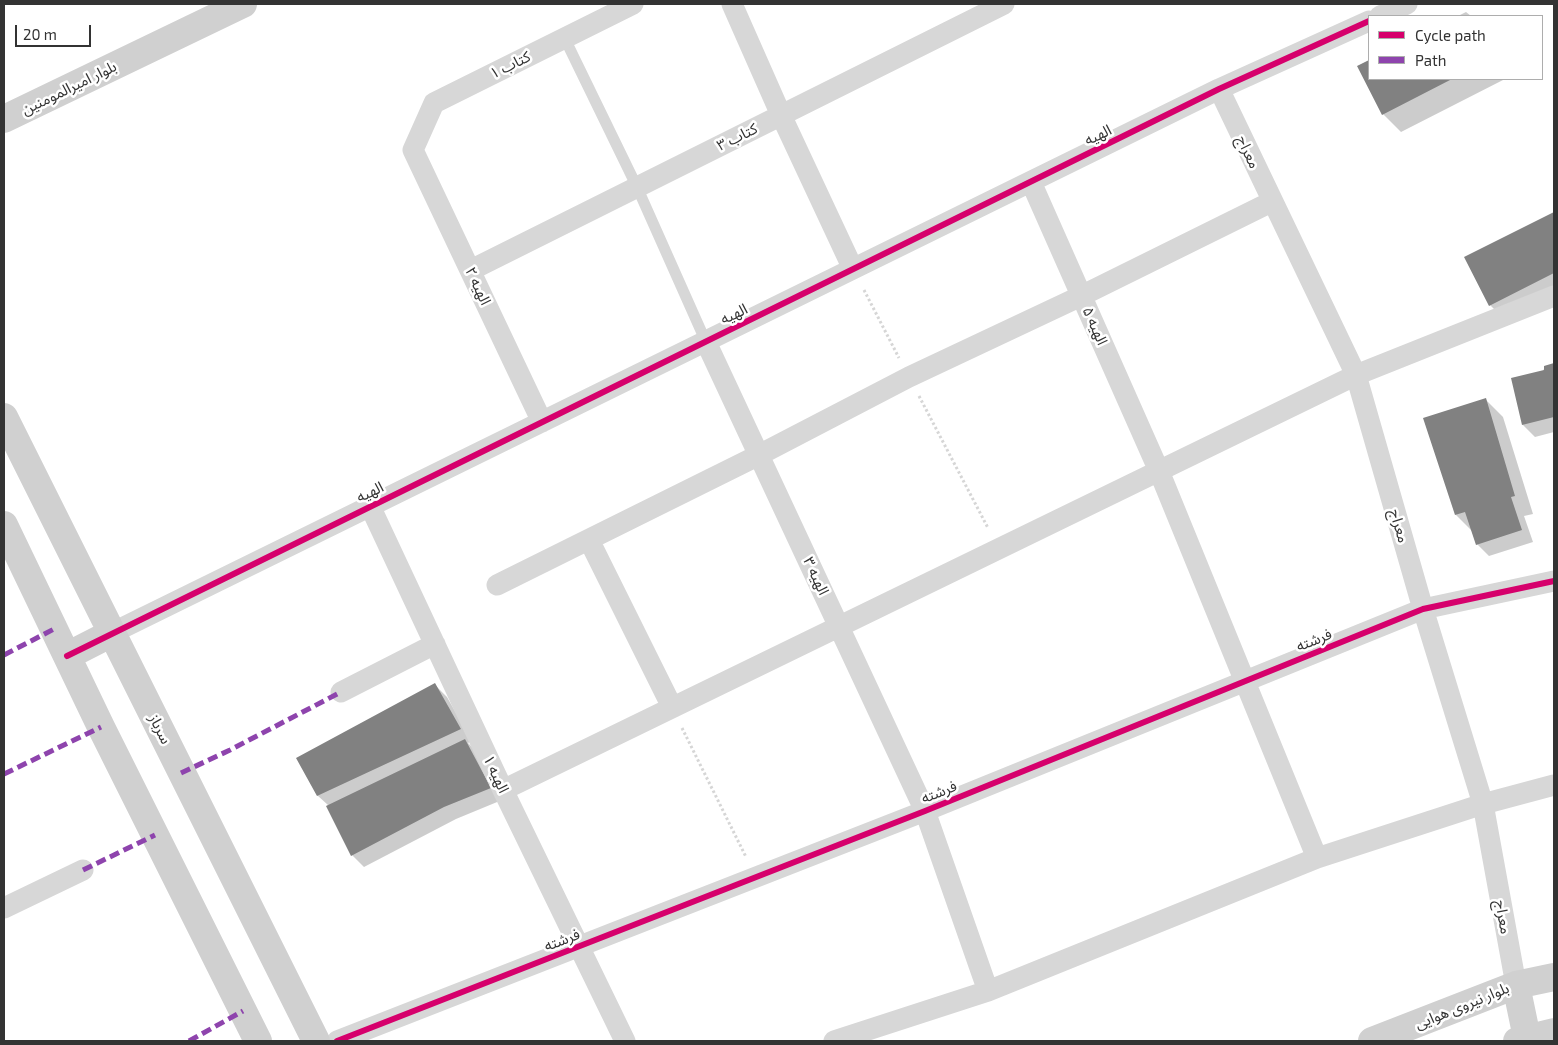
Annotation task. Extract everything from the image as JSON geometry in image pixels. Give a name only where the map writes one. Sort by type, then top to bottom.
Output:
[{"type":"street","name":"بلوار امیرالمومنین","points":[[4,119],[243,4]]},
{"type":"street","name":"کتاب ۱","points":[[413,150],[434,103],[633,4]]},
{"type":"street","points":[[732,4],[781,115],[853,269]]},
{"type":"street","name":"کتاب ۳","points":[[471,270],[1004,4]]},
{"type":"street","points":[[1382,15],[1407,4]]},
{"type":"street","name":"الهیه","points":[[112,633],[1219,89],[1368,21]]},
{"type":"street","name":"معراج","points":[[1219,89],[1271,202],[1356,375],[1423,609],[1483,804],[1516,985]]},
{"type":"street","name":"الهیه ۲","points":[[413,150],[542,422]]},
{"type":"street","name":"الهیه ۵","points":[[1032,182],[1159,471],[1317,858]]},
{"type":"street","points":[[497,585],[759,455],[909,377],[1082,296],[1271,202]]},
{"type":"street","points":[[503,790],[1356,375],[1554,296]]},
{"type":"street","name":"الهیه ۳","points":[[706,342],[925,811],[988,991]]},
{"type":"street","name":"سرباز","points":[[4,417],[316,1041]]},
{"type":"street","name":"الهیه ۱","points":[[370,506],[503,790],[625,1041]]},
{"type":"street","points":[[4,525],[258,1041]]},
{"type":"street","points":[[589,540],[672,708]]},
{"type":"street","name":"فرشته","points":[[337,1041],[925,811],[1423,609],[1554,582]]},
{"type":"street","points":[[67,656],[112,633]]},
{"type":"street","points":[[341,692],[435,644]]},
{"type":"street","points":[[834,1041],[988,991],[1317,858],[1483,804],[1554,785]]},
{"type":"street","points":[[4,908],[83,870]]},
{"type":"street","name":"بلوار نیروی هوایی","points":[[1372,1041],[1516,985],[1554,977]]},
{"type":"street","points":[[1516,985],[1524,1040],[1554,1032]]},
{"type":"lane","points":[[565,38],[637,187],[706,342]]},
{"type":"path","points":[[853,269],[999,549]]},
{"type":"path","points":[[672,708],[756,878]]},
{"type":"building","points":[[1368,60],[1368,80],[1450,80],[1382,115],[1357,66]]},
{"type":"building","points":[[1554,212],[1554,273],[1489,306],[1464,257]]},
{"type":"building","points":[[1554,363],[1554,417],[1522,425],[1511,378],[1544,370],[1544,366]]},
{"type":"building","points":[[1486,398],[1515,496],[1511,497],[1522,530],[1476,545],[1465,512],[1455,515],[1423,418]]},
{"type":"building","points":[[435,683],[461,729],[317,796],[296,758]]},
{"type":"building","points":[[465,739],[491,788],[444,807],[351,856],[326,806]]},
{"type":"marked path","points":[[4,655],[54,629]]},
{"type":"marked path","points":[[181,773],[230,750],[341,692]]},
{"type":"marked path","points":[[4,774],[101,727]]},
{"type":"marked path","points":[[83,870],[155,835]]},
{"type":"marked path","points":[[189,1041],[243,1011]]},
{"type":"cycle path","points":[[67,656],[1219,89],[1368,21]]},
{"type":"cycle path","points":[[337,1041],[925,811],[1423,609],[1554,581]]}]
